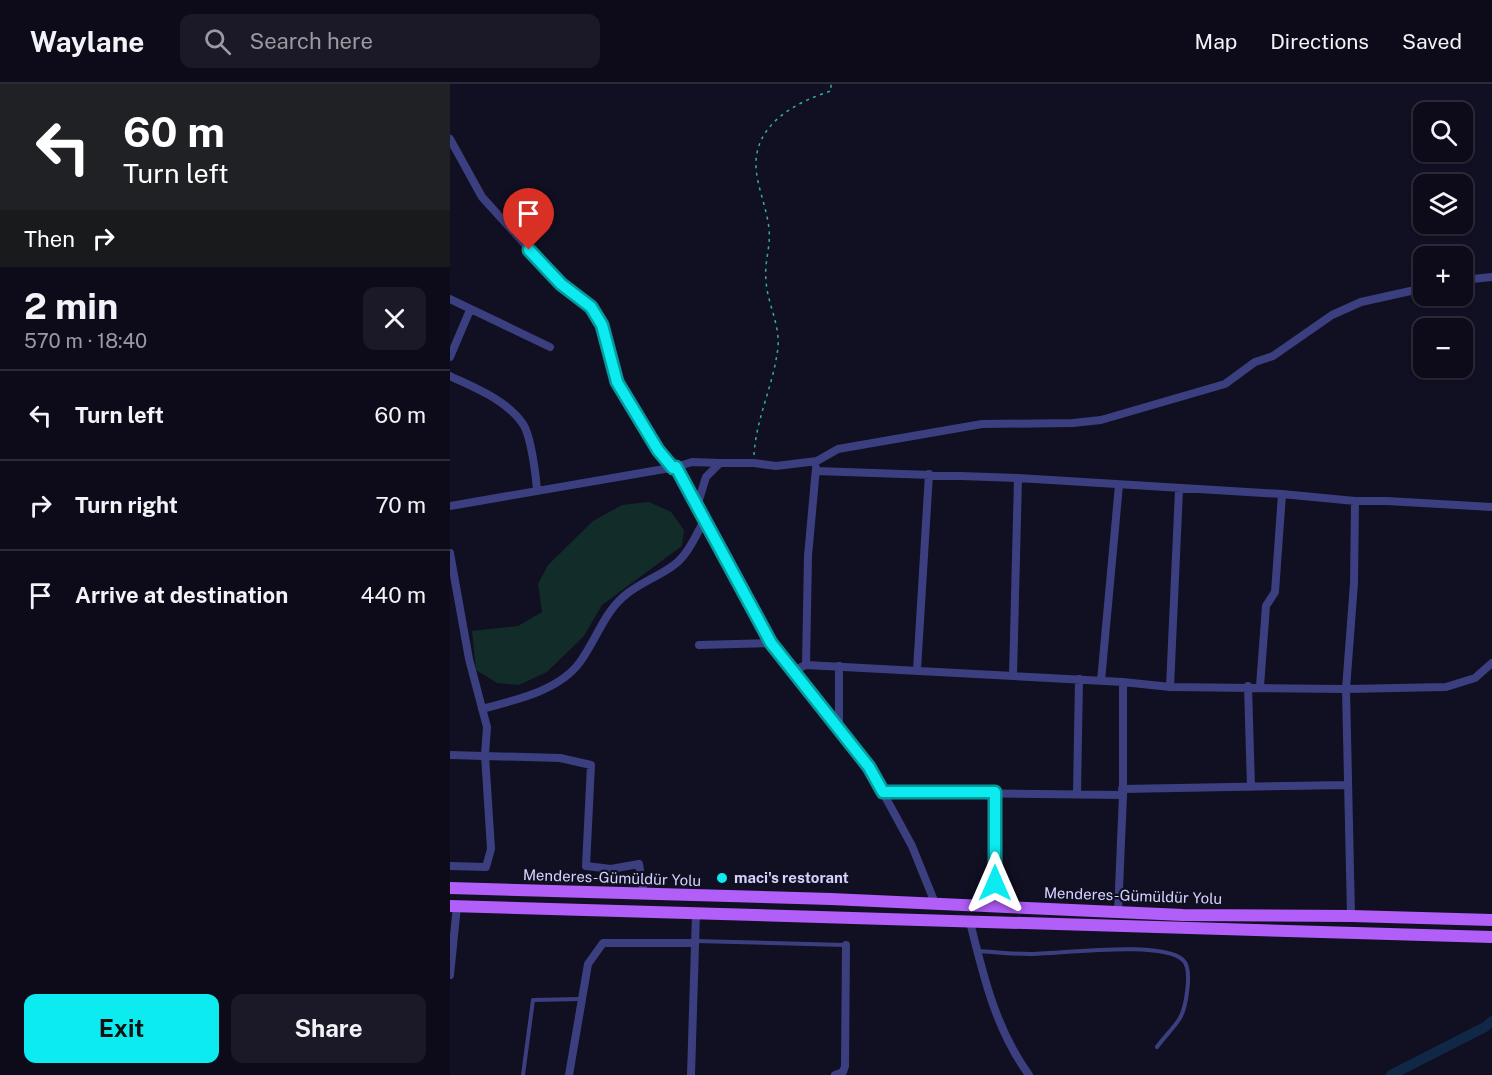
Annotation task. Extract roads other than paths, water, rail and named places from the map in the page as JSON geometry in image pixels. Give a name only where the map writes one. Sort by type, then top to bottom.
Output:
[{"type":"main road","name":"Menderes-Gümüldür Yolu","points":[[450,888],[935,903],[1118,912],[1492,920]]},
{"type":"main road","name":"Menderes-Gümüldür Yolu","points":[[454,906],[1492,937]]},
{"type":"street","points":[[450,139],[482,197],[561,284],[591,307],[602,325],[617,382],[658,450],[675,467],[698,503],[746,599],[771,643],[869,767],[912,846],[935,903]]},
{"type":"street","points":[[1473,279],[1492,277]]},
{"type":"street","points":[[450,506],[675,467],[692,462],[754,462],[776,466],[816,461],[838,449],[982,424],[1073,423],[1101,420],[1225,384],[1255,362],[1273,356],[1332,315],[1361,302],[1413,290]]},
{"type":"street","points":[[450,298],[470,310],[549,347]]},
{"type":"street","points":[[450,357],[470,310]]},
{"type":"street","points":[[450,376],[493,398],[508,408],[524,425],[535,469],[537,491]]},
{"type":"street","points":[[806,665],[808,556],[816,461]]},
{"type":"street","points":[[698,503],[706,477],[720,463]]},
{"type":"street","points":[[816,471],[1018,478],[1355,501],[1492,507]]},
{"type":"street","points":[[917,670],[929,474]]},
{"type":"street","points":[[1012,676],[1018,478]]},
{"type":"street","points":[[1101,681],[1119,485]]},
{"type":"street","points":[[1170,687],[1179,490]]},
{"type":"street","points":[[1260,686],[1266,606],[1275,592],[1282,495]]},
{"type":"street","points":[[1351,916],[1346,689],[1354,583],[1355,501]]},
{"type":"street","points":[[482,709],[520,699],[561,681],[580,663],[607,614],[622,597],[642,582],[676,564],[705,519]]},
{"type":"street","points":[[450,553],[469,659],[487,726],[485,755],[491,849],[486,867],[450,866]]},
{"type":"street","points":[[699,645],[771,643]]},
{"type":"street","points":[[792,671],[806,665],[839,666],[1123,682],[1170,687],[1260,686],[1346,689],[1446,687],[1475,678],[1492,663]]},
{"type":"street","points":[[839,666],[839,729]]},
{"type":"street","points":[[1077,793],[1078,680]]},
{"type":"street","points":[[1118,912],[1123,682]]},
{"type":"street","points":[[1248,686],[1251,787]]},
{"type":"street","points":[[450,755],[561,758],[591,765],[586,866],[612,869],[639,864],[644,894]]},
{"type":"street","points":[[883,792],[1077,793],[1347,785]]},
{"type":"street","points":[[994,906],[995,792]]},
{"type":"street","points":[[450,975],[454,906]]},
{"type":"street","points":[[691,1075],[696,914]]},
{"type":"street","points":[[970,922],[990,1000],[1020,1063],[1029,1075]]},
{"type":"street","points":[[569,1075],[588,964],[603,943],[695,942]]},
{"type":"street","points":[[835,1075],[843,1072],[845,1066],[846,945]]},
{"type":"lane","points":[[695,942],[846,945]]},
{"type":"lane","points":[[977,951],[1027,954],[1152,949],[1182,959],[1187,965],[1188,977],[1183,1011],[1157,1047]]},
{"type":"lane","points":[[523,1075],[532,1000],[582,999]]},
{"type":"waterway","points":[[1391,1075],[1485,1027],[1492,1021]]},
{"type":"place","name":"maci's restorant","points":[[722,878]]}]
